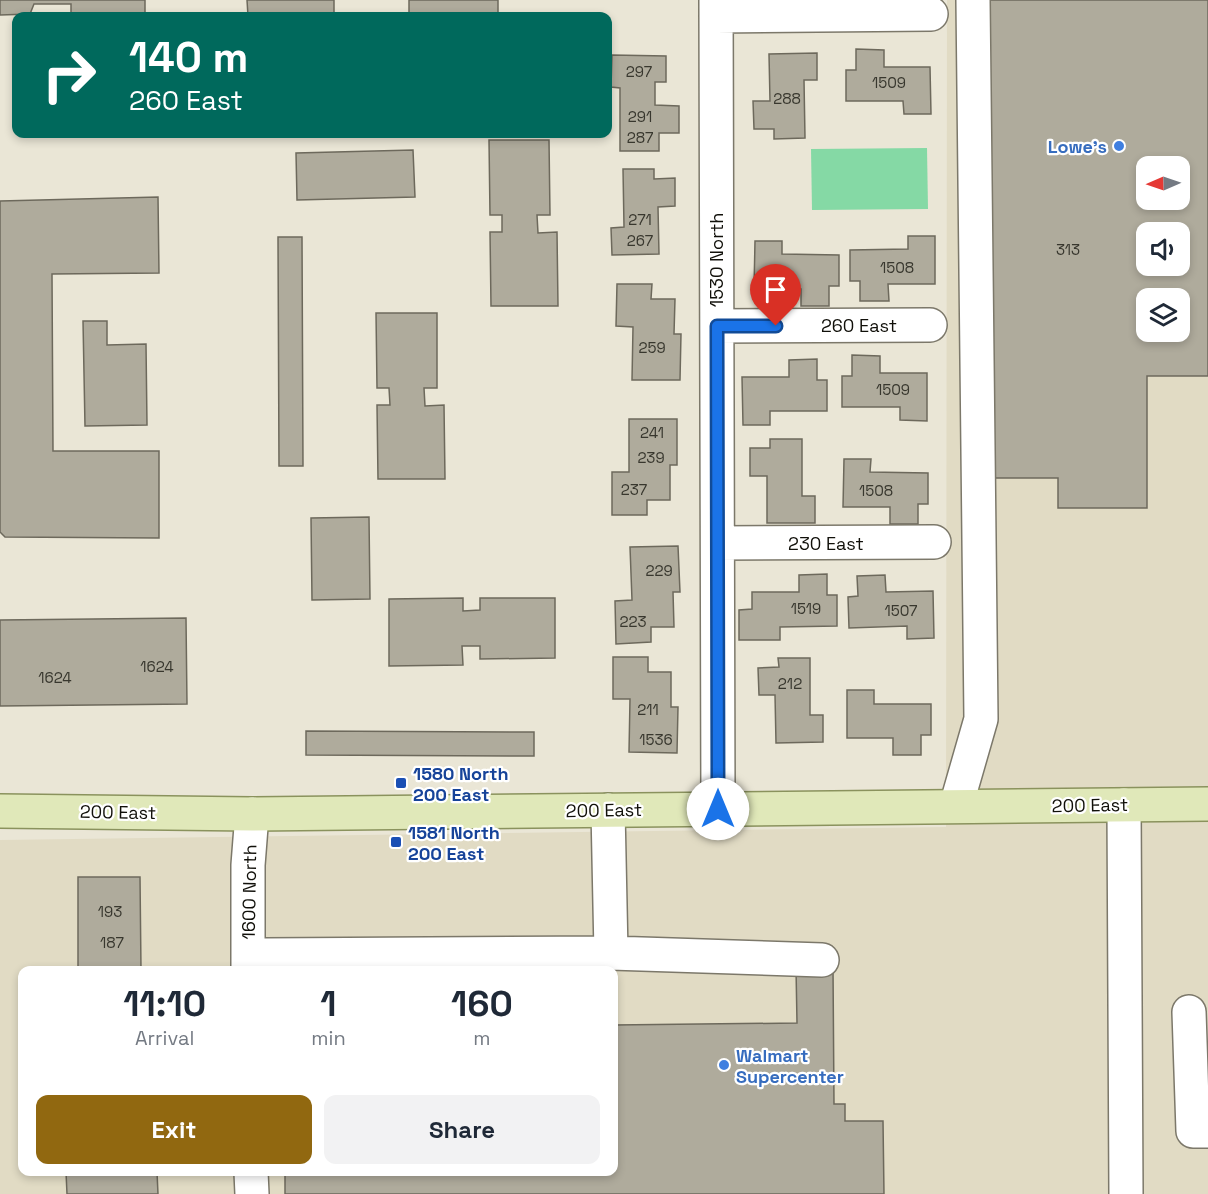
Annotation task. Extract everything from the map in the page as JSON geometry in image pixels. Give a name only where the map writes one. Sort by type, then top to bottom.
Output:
[{"type":"main road","name":"200 East","points":[[0,811],[252,814],[1208,804]]},
{"type":"street","points":[[956,806],[981,719],[973,0]]},
{"type":"street","points":[[716,8],[930,14]]},
{"type":"street","name":"1530 North","points":[[716,8],[718,809]]},
{"type":"street","name":"260 East","points":[[717,326],[930,325]]},
{"type":"street","name":"230 East","points":[[718,543],[934,542]]},
{"type":"street","points":[[1124,805],[1126,1194]]},
{"type":"street","points":[[608,810],[611,953]]},
{"type":"street","name":"1600 North","points":[[248,964],[248,866],[252,814]]},
{"type":"street","points":[[248,964],[266,954],[611,953],[822,960]]},
{"type":"street","points":[[1189,1012],[1193,1131],[1208,1131]]},
{"type":"street","points":[[251,1176],[252,1194]]},
{"type":"shaded area","points":[[947,0],[1208,0],[1208,1194],[0,1194],[0,840],[946,827]]},
{"type":"green space","points":[[927,148],[928,209],[812,210],[811,149]]},
{"type":"building","points":[[0,0],[145,0],[145,12],[71,12],[71,4],[34,4],[31,12],[12,12],[12,15],[0,15]]},
{"type":"building","points":[[247,0],[334,0],[334,12],[248,12]]},
{"type":"building","points":[[409,0],[498,0],[498,12],[409,12]]},
{"type":"building","points":[[990,0],[1208,0],[1208,376],[1147,376],[1147,508],[1058,508],[1058,478],[989,478]]},
{"type":"building","points":[[856,49],[884,50],[884,67],[930,67],[931,114],[904,114],[903,101],[846,101],[846,70],[856,70]]},
{"type":"building","points":[[817,53],[817,80],[804,80],[805,138],[774,139],[774,129],[754,129],[753,101],[770,101],[769,54]]},
{"type":"building","points":[[612,55],[666,56],[666,82],[655,82],[655,105],[679,106],[679,133],[659,133],[659,151],[620,151],[620,88],[612,87]]},
{"type":"building","points":[[489,140],[549,140],[550,215],[537,215],[538,233],[557,232],[558,306],[491,306],[490,232],[502,232],[502,215],[490,215]]},
{"type":"building","points":[[413,150],[415,197],[297,200],[296,153]]},
{"type":"building","points":[[623,169],[654,169],[654,179],[675,178],[675,206],[658,207],[659,254],[612,255],[611,228],[624,227]]},
{"type":"building","points":[[158,197],[159,273],[52,274],[53,451],[159,451],[159,538],[5,537],[0,532],[0,201]]},
{"type":"building","points":[[908,236],[935,236],[935,284],[888,284],[889,301],[860,301],[860,281],[850,281],[850,250],[908,249]]},
{"type":"building","points":[[278,237],[302,237],[303,466],[279,466]]},
{"type":"building","points":[[755,241],[782,241],[782,254],[839,255],[839,286],[829,286],[829,306],[801,306],[801,289],[754,289]]},
{"type":"building","points":[[617,284],[652,284],[651,299],[675,299],[674,334],[681,334],[680,380],[632,380],[633,327],[616,326]]},
{"type":"building","points":[[376,313],[437,313],[437,388],[424,388],[425,406],[444,405],[445,479],[378,479],[377,405],[390,405],[389,388],[377,388]]},
{"type":"building","points":[[83,321],[107,321],[107,345],[146,344],[147,425],[85,426]]},
{"type":"building","points":[[852,355],[880,356],[880,373],[927,373],[927,421],[900,420],[900,407],[842,407],[842,376],[852,376]]},
{"type":"building","points":[[817,359],[817,380],[827,380],[827,411],[770,411],[770,425],[743,425],[742,377],[789,377],[789,360]]},
{"type":"building","points":[[629,419],[677,419],[677,465],[670,465],[670,500],[647,500],[647,515],[612,515],[612,472],[629,472]]},
{"type":"building","points":[[770,439],[802,439],[802,496],[815,496],[815,523],[767,523],[767,476],[750,476],[750,448],[770,448]]},
{"type":"building","points":[[844,459],[871,459],[870,472],[928,473],[928,504],[918,504],[918,524],[890,524],[890,507],[843,507]]},
{"type":"building","points":[[369,517],[370,599],[312,600],[311,518]]},
{"type":"building","points":[[678,546],[680,592],[673,592],[674,627],[651,627],[651,642],[616,644],[615,601],[632,600],[630,547]]},
{"type":"building","points":[[827,574],[827,595],[837,595],[837,626],[780,627],[780,640],[739,640],[739,610],[752,609],[752,592],[799,592],[799,575]]},
{"type":"building","points":[[885,575],[886,592],[933,591],[934,638],[907,639],[907,626],[849,628],[848,597],[858,596],[857,576]]},
{"type":"building","points":[[463,598],[463,611],[480,610],[480,598],[555,598],[555,658],[480,659],[480,646],[462,646],[463,665],[389,666],[389,599]]},
{"type":"building","points":[[186,618],[187,704],[0,706],[0,620]]},
{"type":"building","points":[[613,657],[648,657],[648,672],[671,672],[671,707],[678,707],[677,753],[629,752],[630,699],[613,699]]},
{"type":"building","points":[[778,658],[810,658],[810,715],[823,715],[823,742],[776,743],[775,695],[759,695],[758,668],[779,667]]},
{"type":"building","points":[[847,690],[874,690],[874,704],[931,704],[931,735],[921,735],[921,755],[893,755],[893,738],[847,738]]},
{"type":"building","points":[[306,731],[534,732],[534,756],[306,755]]},
{"type":"building","points":[[78,877],[140,877],[141,966],[78,966]]},
{"type":"building","name":"Walmart Supercenter","points":[[796,968],[833,968],[834,1104],[845,1104],[845,1121],[883,1121],[884,1194],[285,1194],[285,1176],[618,1176],[618,1025],[797,1023]]},
{"type":"building","points":[[66,1176],[157,1176],[158,1194],[67,1194]]},
{"type":"place","name":"Lowe's","points":[[1119,146]]},
{"type":"place","name":"1580 North 200 East","points":[[401,783]]},
{"type":"place","name":"1581 North 200 East","points":[[396,842]]},
{"type":"place","name":"Walmart Supercenter","points":[[724,1065]]},
{"type":"route","points":[[718,809],[717,326],[776,326]]}]
